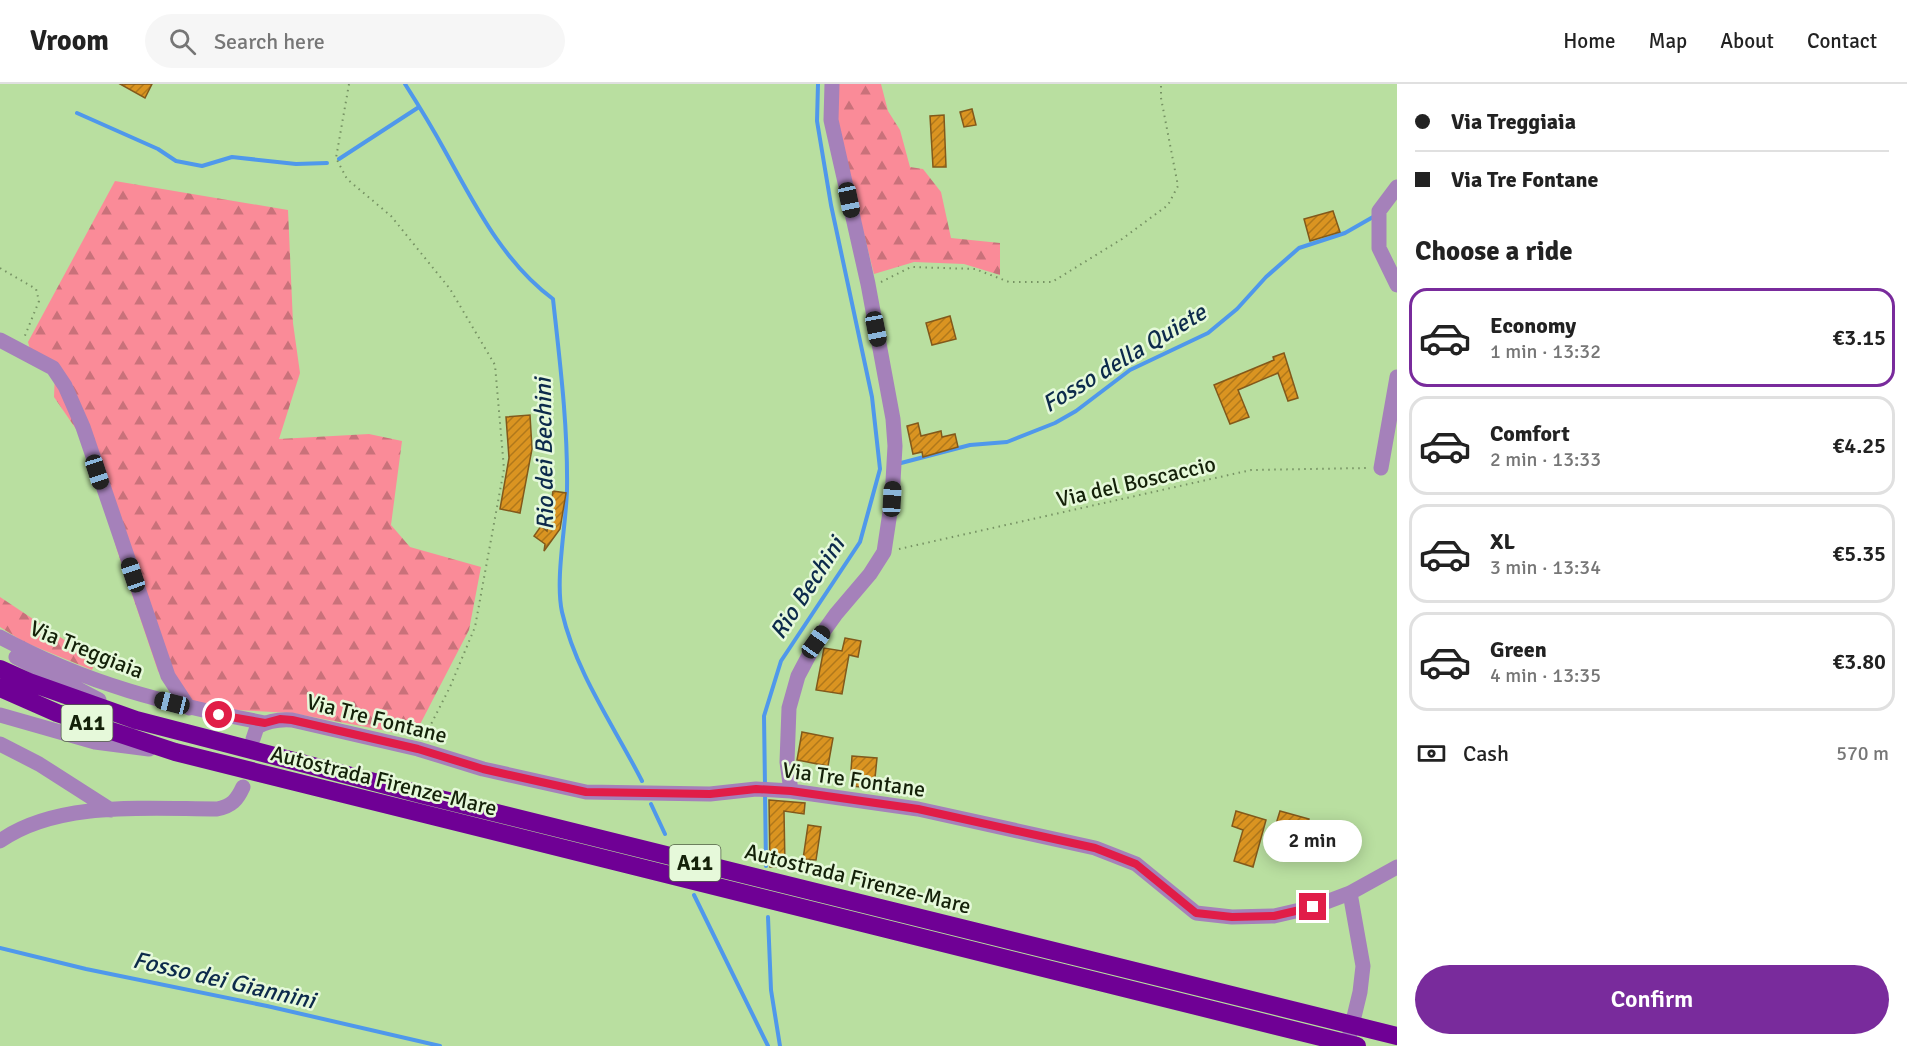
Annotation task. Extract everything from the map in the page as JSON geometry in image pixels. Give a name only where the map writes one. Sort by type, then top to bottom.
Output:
[{"type":"highway","name":"Autostrada Firenze-Mare","points":[[0,669],[29,682],[136,720],[424,795],[1397,1036]]},
{"type":"highway","name":"Autostrada Firenze-Mare","points":[[0,688],[57,713],[175,752],[1357,1046]]},
{"type":"street","points":[[791,791],[787,762],[789,708],[798,676],[823,633],[870,574],[884,552],[892,499],[895,446],[893,419],[868,284],[831,120],[832,84]]},
{"type":"street","points":[[1397,187],[1379,211],[1379,248],[1397,285]]},
{"type":"street","points":[[0,340],[53,368],[65,386],[83,427],[168,676],[189,708]]},
{"type":"street","points":[[1382,468],[1397,377]]},
{"type":"street","name":"Via Treggiaia","points":[[0,636],[77,674],[136,694],[189,708],[265,723]]},
{"type":"street","points":[[0,648],[136,720]]},
{"type":"street","points":[[0,715],[95,742],[175,752]]},
{"type":"street","name":"Via Tre Fontane","points":[[265,723],[280,719],[292,720],[418,749],[483,769],[586,792],[710,794],[756,789],[791,791],[918,809],[1095,848],[1136,864],[1196,913],[1232,917],[1274,916],[1313,907],[1350,893],[1397,867]]},
{"type":"street","points":[[253,740],[257,727],[265,723]]},
{"type":"street","points":[[0,744],[39,764],[111,810]]},
{"type":"street","points":[[0,841],[32,825],[53,819],[111,810],[217,809],[236,801],[243,787]]},
{"type":"street","points":[[1347,1046],[1360,992],[1363,966],[1350,893]]},
{"type":"path","points":[[349,84],[336,158],[347,179],[391,216],[450,289],[495,365],[504,469],[475,627],[450,687],[418,749]]},
{"type":"path","points":[[868,284],[880,282],[910,267],[975,269],[1009,282],[1052,282],[1122,240],[1168,205],[1178,186],[1161,98],[1161,84]]},
{"type":"path","points":[[0,268],[36,289],[39,301],[23,342],[27,354]]},
{"type":"path","name":"Via del Boscaccio","points":[[884,552],[1251,470],[1382,468]]},
{"type":"green space","points":[[839,84],[881,84],[888,111],[900,130],[910,167],[923,169],[941,192],[951,238],[1000,243],[1000,275],[964,264],[914,262],[874,274],[837,127]]},
{"type":"green space","points":[[115,181],[288,210],[293,323],[300,373],[279,439],[369,434],[402,441],[391,525],[410,547],[481,567],[469,630],[414,736],[292,713],[218,709],[176,696],[158,671],[117,550],[87,445],[54,397],[55,372],[34,364],[28,342]]},
{"type":"green space","points":[[0,597],[96,661],[92,670],[24,642],[0,627]]},
{"type":"building","points":[[120,84],[152,84],[145,98]]},
{"type":"building","points":[[972,109],[976,125],[964,127],[960,112]]},
{"type":"building","points":[[944,115],[946,167],[933,167],[930,116]]},
{"type":"building","points":[[1333,211],[1340,232],[1310,241],[1304,219]]},
{"type":"building","points":[[950,316],[956,339],[932,345],[926,323]]},
{"type":"building","points":[[1284,353],[1298,398],[1288,401],[1278,373],[1238,390],[1249,417],[1230,424],[1214,385],[1274,360],[1273,357]]},
{"type":"building","points":[[530,415],[532,449],[520,513],[500,509],[509,458],[506,417]]},
{"type":"building","points":[[918,423],[921,436],[941,431],[942,437],[955,434],[958,447],[923,457],[922,452],[913,454],[907,426]]},
{"type":"building","points":[[553,491],[566,493],[560,529],[544,551],[545,544],[534,536],[541,526],[547,531]]},
{"type":"building","points":[[845,638],[861,641],[858,657],[849,655],[842,694],[816,690],[824,648],[842,651]]},
{"type":"building","points":[[802,732],[833,738],[828,766],[797,760]]},
{"type":"building","points":[[852,756],[877,758],[874,788],[850,786]]},
{"type":"building","points":[[769,800],[805,803],[804,814],[784,811],[785,867],[770,867]]},
{"type":"building","points":[[1236,811],[1266,820],[1253,867],[1234,861],[1243,830],[1232,826]]},
{"type":"building","points":[[1280,811],[1309,819],[1305,832],[1276,824]]},
{"type":"building","points":[[808,825],[821,827],[816,860],[803,859]]},
{"type":"waterway","name":"Rio dei Bechini","points":[[405,84],[505,250],[519,268],[553,299],[563,395],[567,466],[560,584],[562,612],[568,635],[586,678],[642,781]]},
{"type":"waterway","name":"Rio Bechini","points":[[765,786],[764,716],[781,661],[860,542],[880,469],[872,397],[831,205],[817,121],[818,84]]},
{"type":"waterway","points":[[339,159],[419,107]]},
{"type":"waterway","points":[[77,113],[158,149],[176,161],[202,166],[232,157],[296,164],[327,163]]},
{"type":"waterway","name":"Fosso della Quiete","points":[[901,463],[970,445],[1007,442],[1055,423],[1076,411],[1130,370],[1208,333],[1237,309],[1266,277],[1299,248],[1345,233],[1373,217]]},
{"type":"waterway","name":"Rio Bechini","points":[[765,793],[766,866]]},
{"type":"waterway","name":"Rio dei Bechini","points":[[651,804],[665,834]]},
{"type":"waterway","name":"Rio dei Bechini","points":[[694,895],[768,1046]]},
{"type":"waterway","points":[[768,917],[771,990],[780,1046]]},
{"type":"waterway","name":"Fosso dei Giannini","points":[[0,948],[86,969],[267,1006],[440,1046]]},
{"type":"route","points":[[219,715],[265,723],[280,719],[292,720],[418,749],[483,769],[586,792],[710,794],[756,789],[791,791],[918,809],[1095,848],[1136,864],[1196,913],[1232,917],[1274,916],[1313,907]]}]
